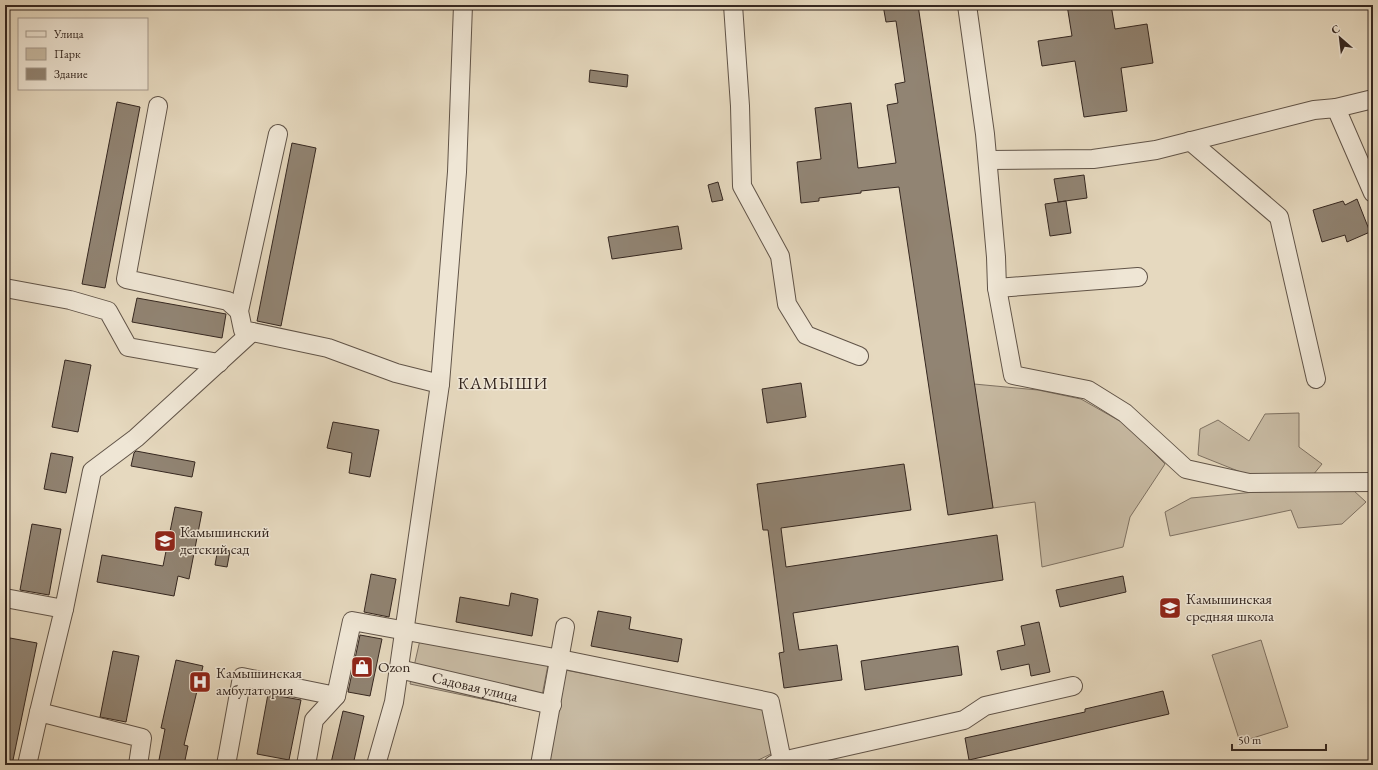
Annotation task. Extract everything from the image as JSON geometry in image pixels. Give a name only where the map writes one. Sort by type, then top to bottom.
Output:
[{"type":"street","points":[[376,765],[394,702],[440,384],[457,172],[463,5]]},
{"type":"street","points":[[733,5],[740,106],[742,186],[780,256],[787,304],[806,335],[859,356]]},
{"type":"street","points":[[967,5],[988,160],[997,288],[1013,375],[1088,390],[1125,413],[1186,469],[1249,483],[1373,482]]},
{"type":"street","points":[[988,160],[1093,159],[1156,150],[1314,110],[1336,108],[1373,99]]},
{"type":"street","points":[[158,106],[126,279],[228,301],[239,311]]},
{"type":"street","points":[[1336,108],[1373,193]]},
{"type":"street","points":[[278,134],[239,311],[243,330],[328,348],[396,373],[440,384]]},
{"type":"street","points":[[1190,141],[1279,216],[1316,379]]},
{"type":"street","points":[[997,288],[1138,278]]},
{"type":"street","points":[[5,288],[70,300],[108,311],[128,348],[219,363]]},
{"type":"street","points":[[27,765],[38,712],[64,609],[92,471],[136,438],[252,332]]},
{"type":"street","points":[[5,598],[64,609]]},
{"type":"street","points":[[306,765],[314,720],[336,696],[352,620],[770,702],[777,763],[964,720],[985,706],[1073,686]]},
{"type":"street","points":[[540,765],[565,626]]},
{"type":"street","name":"Садовая улица","points":[[399,669],[552,705]]},
{"type":"street","points":[[226,765],[242,677],[336,696]]},
{"type":"street","points":[[38,712],[142,738],[138,765]]},
{"type":"green space","points":[[974,384],[1038,390],[1081,399],[1125,424],[1165,464],[1130,517],[1123,547],[1042,567],[1035,502],[993,508]]},
{"type":"green space","points":[[1299,413],[1299,447],[1322,464],[1313,475],[1248,475],[1198,455],[1200,429],[1218,420],[1249,441],[1265,414]]},
{"type":"green space","points":[[1353,490],[1366,502],[1342,524],[1298,528],[1291,510],[1170,536],[1165,512],[1191,498],[1255,492]]},
{"type":"green space","points":[[420,640],[548,665],[539,711],[410,684]]},
{"type":"green space","points":[[1261,640],[1288,727],[1240,742],[1212,655]]},
{"type":"green space","points":[[565,670],[766,709],[775,752],[748,765],[547,765]]},
{"type":"building","points":[[883,5],[918,5],[993,508],[948,515],[899,187],[861,191],[861,193],[819,198],[819,201],[801,203],[797,162],[821,159],[815,108],[851,103],[858,168],[896,163],[887,105],[898,103],[895,84],[905,82],[896,21],[886,22]]},
{"type":"building","points":[[1067,5],[1111,5],[1115,29],[1147,24],[1153,63],[1121,68],[1127,111],[1084,117],[1075,61],[1042,66],[1038,41],[1072,36]]},
{"type":"building","points":[[590,70],[628,75],[627,87],[589,82]]},
{"type":"building","points":[[117,102],[140,107],[105,288],[82,284]]},
{"type":"building","points":[[292,143],[316,148],[281,326],[257,321]]},
{"type":"building","points":[[1084,175],[1087,198],[1058,202],[1054,179]]},
{"type":"building","points":[[718,182],[723,200],[712,202],[708,185]]},
{"type":"building","points":[[1357,199],[1370,232],[1347,242],[1345,235],[1322,242],[1313,210],[1343,201],[1345,205]]},
{"type":"building","points":[[1066,201],[1071,233],[1050,236],[1045,204]]},
{"type":"building","points":[[678,226],[682,249],[612,259],[608,237]]},
{"type":"building","points":[[137,298],[226,314],[222,338],[132,322]]},
{"type":"building","points":[[65,360],[91,365],[78,432],[52,427]]},
{"type":"building","points":[[801,383],[806,417],[767,423],[762,389]]},
{"type":"building","points":[[333,422],[379,430],[370,477],[349,473],[352,453],[327,448]]},
{"type":"building","points":[[136,451],[195,462],[192,477],[131,466],[134,453]]},
{"type":"building","points":[[51,453],[73,457],[66,493],[44,489]]},
{"type":"building","points":[[904,464],[911,510],[781,528],[786,567],[997,535],[1003,580],[793,613],[799,650],[837,645],[842,680],[784,688],[779,653],[784,652],[768,530],[763,530],[757,484]]},
{"type":"building","points":[[175,507],[202,512],[189,579],[178,576],[174,596],[97,582],[102,555],[163,566]]},
{"type":"building","points":[[32,524],[61,529],[49,595],[20,590]]},
{"type":"building","points":[[218,548],[230,551],[227,567],[215,565]]},
{"type":"building","points":[[371,574],[396,579],[389,617],[364,612]]},
{"type":"building","points":[[1123,576],[1126,592],[1060,607],[1056,590]]},
{"type":"building","points":[[511,593],[538,599],[532,636],[456,622],[460,597],[509,606]]},
{"type":"building","points":[[598,611],[631,617],[629,629],[682,639],[678,662],[591,646]]},
{"type":"building","points":[[1039,622],[1050,672],[1031,676],[1029,664],[1001,670],[997,651],[1025,645],[1021,626]]},
{"type":"building","points":[[360,635],[382,639],[370,696],[348,692]]},
{"type":"building","points":[[10,638],[37,643],[12,765],[5,765],[5,665]]},
{"type":"building","points":[[958,646],[962,675],[865,690],[861,661]]},
{"type":"building","points":[[113,651],[139,656],[126,722],[100,717]]},
{"type":"building","points":[[176,660],[203,666],[184,745],[188,746],[184,765],[158,765],[165,729],[161,728]]},
{"type":"building","points":[[1163,691],[1169,714],[969,760],[965,738],[1085,712],[1085,709]]},
{"type":"building","points":[[268,694],[301,700],[289,760],[257,754]]},
{"type":"building","points":[[343,711],[364,716],[353,765],[331,763]]},
{"type":"place","name":"Камышинский детский сад","points":[[165,541]]},
{"type":"place","name":"Камышинская средняя школа","points":[[1170,608]]},
{"type":"place","name":"Ozon","points":[[362,667]]},
{"type":"place","name":"Камышинская амбулатория","points":[[200,682]]},
{"type":"district","name":"КАМЫШИ","points":[[503,383]]}]
